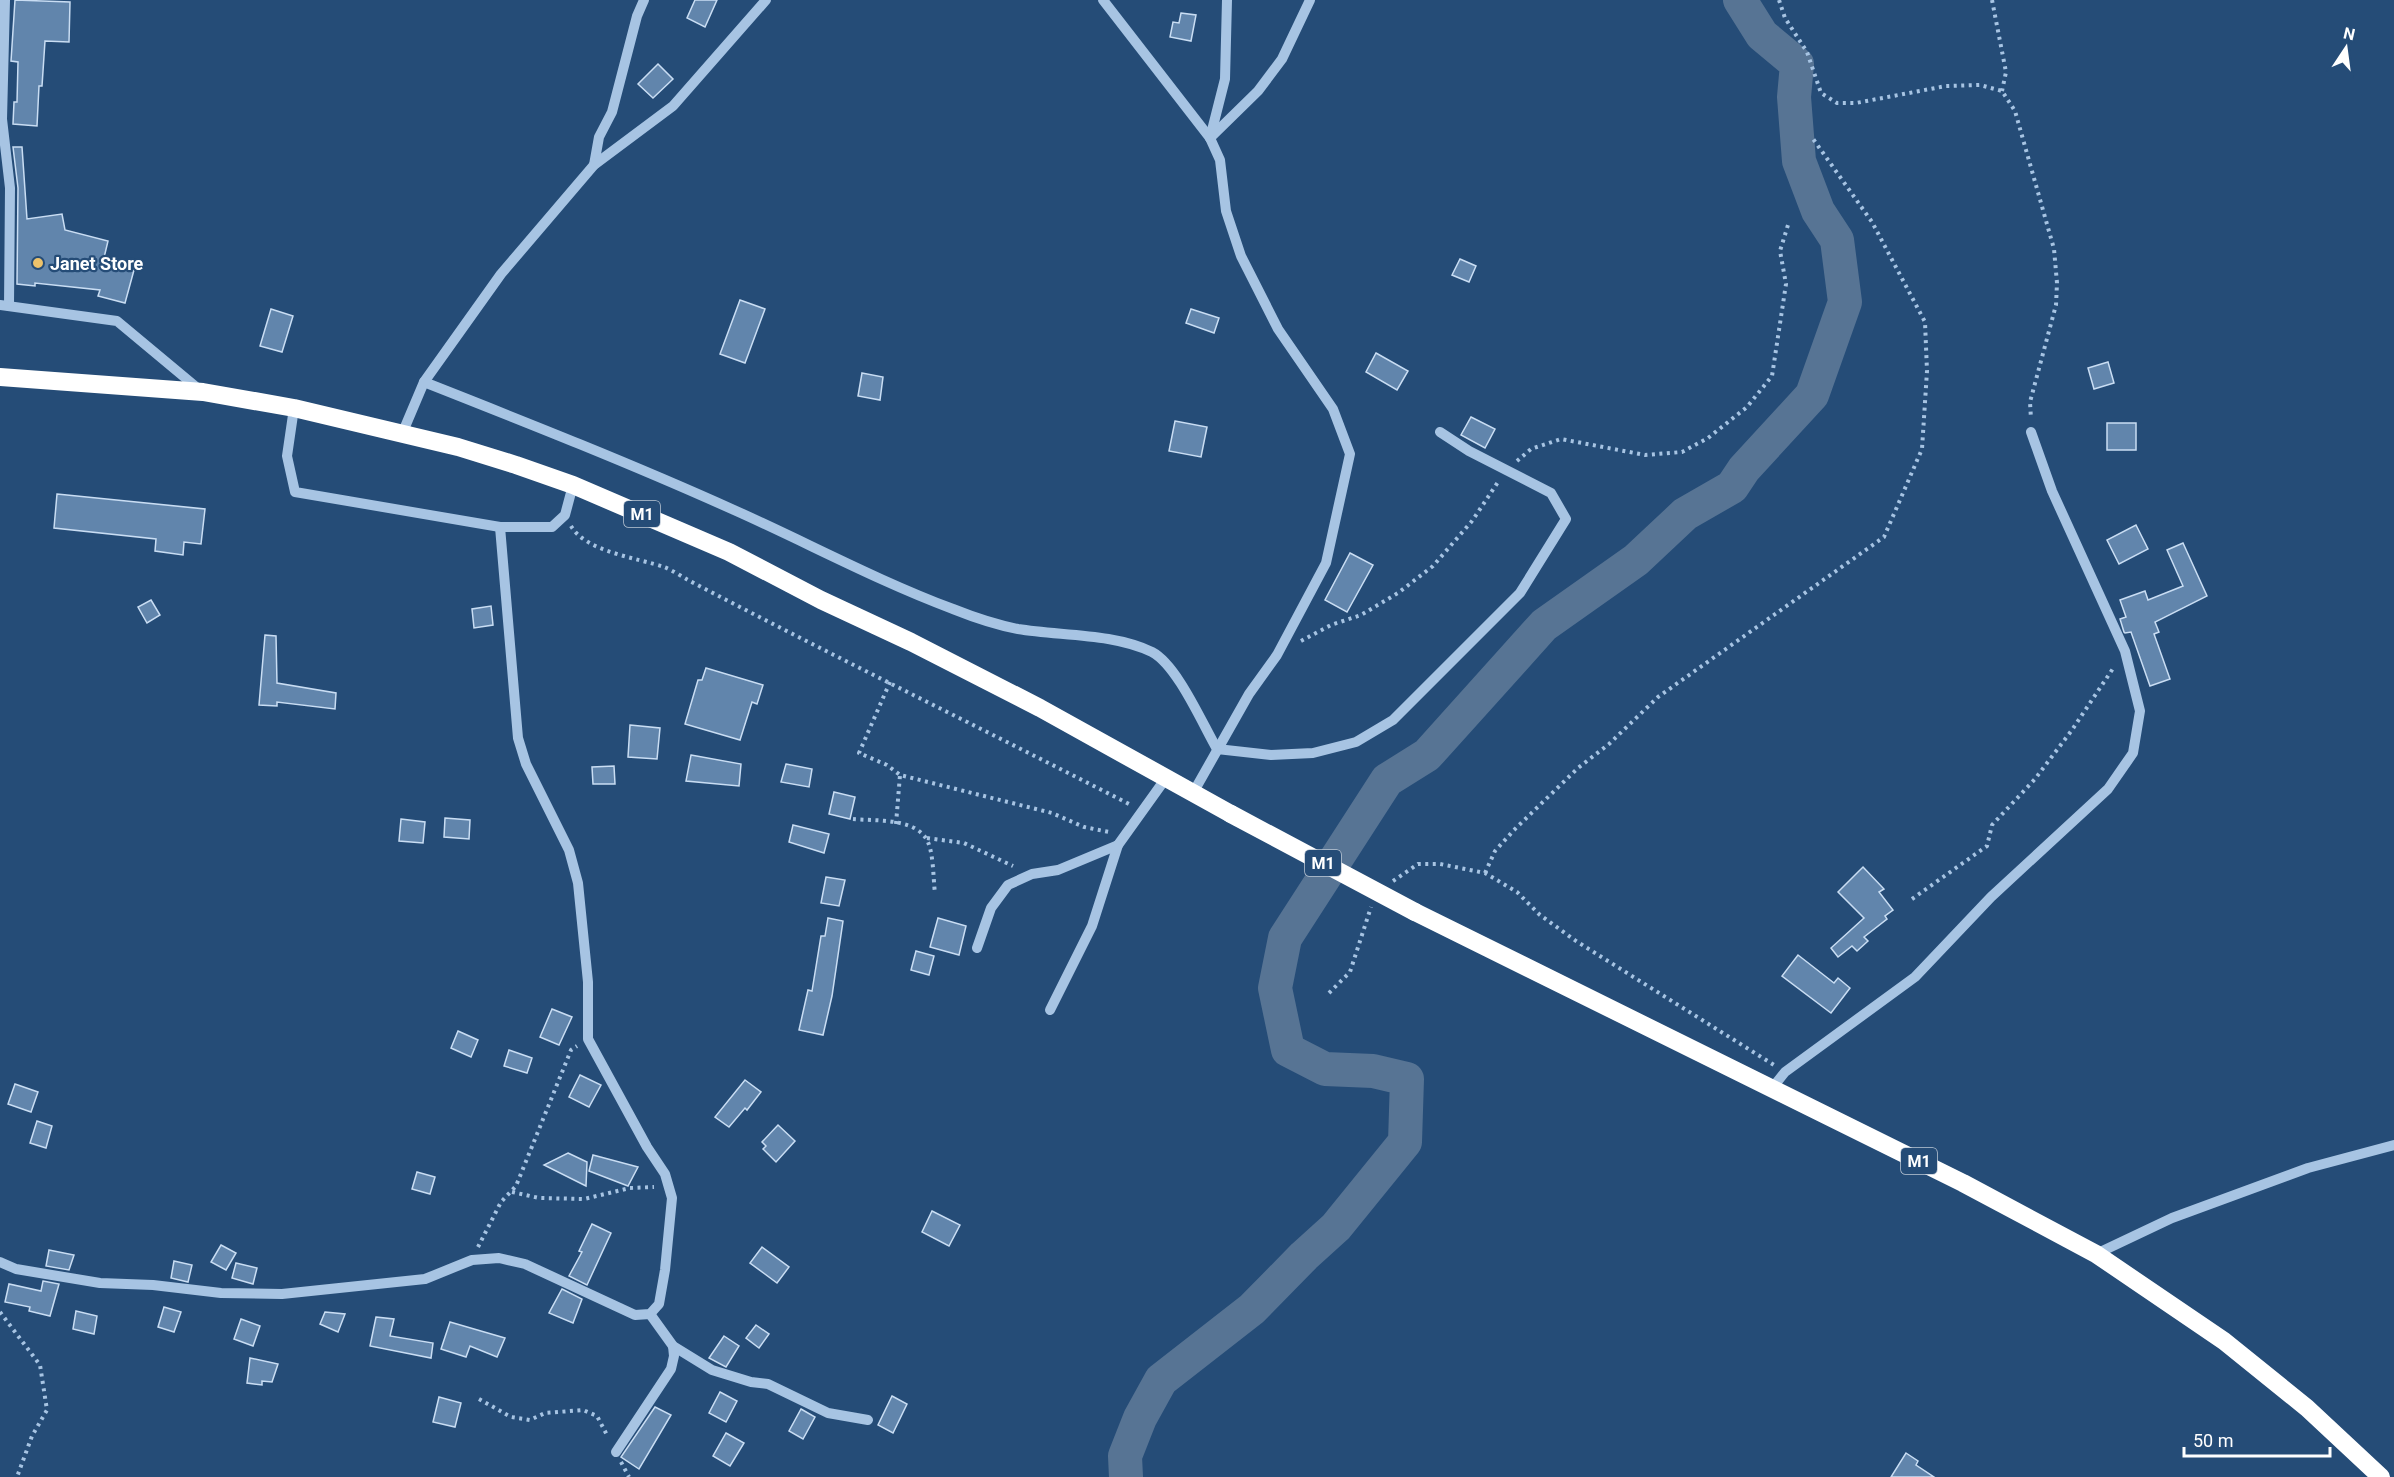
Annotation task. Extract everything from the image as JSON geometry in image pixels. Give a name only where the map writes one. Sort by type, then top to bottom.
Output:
[{"type":"highway","name":"M1","points":[[0,377],[203,392],[294,408],[470,451],[573,485],[729,552],[1040,708],[1231,814],[1415,912],[1773,1087],[1963,1183],[2096,1254],[2224,1341],[2307,1408],[2381,1477]]},
{"type":"street","points":[[5,0],[2,119],[10,188],[5,305],[117,321],[203,392]]},
{"type":"street","points":[[594,165],[599,137],[612,112],[637,16],[644,0]]},
{"type":"street","points":[[402,434],[424,382],[501,274],[594,165],[674,106],[766,0]]},
{"type":"street","points":[[1103,0],[1210,138],[1220,160],[1226,211],[1241,256],[1278,329],[1333,409],[1350,454],[1326,563],[1277,655],[1250,694],[1193,793]]},
{"type":"street","points":[[1210,138],[1225,79],[1227,0]]},
{"type":"street","points":[[1210,138],[1258,91],[1282,59],[1310,0]]},
{"type":"street","points":[[424,382],[647,471],[771,526],[867,574],[955,610],[1017,628],[1078,635],[1126,644],[1153,653],[1171,669],[1217,749]]},
{"type":"street","points":[[294,408],[287,456],[295,492],[500,527],[552,527],[564,515],[573,485]]},
{"type":"street","points":[[1217,749],[1271,755],[1313,753],[1356,742],[1393,720],[1520,593],[1566,519],[1551,493],[1507,468],[1469,451],[1440,432]]},
{"type":"street","points":[[1773,1087],[1785,1072],[1915,977],[1991,897],[2108,789],[2133,753],[2140,711],[2125,651],[2052,491],[2031,432]]},
{"type":"street","points":[[0,1262],[16,1269],[100,1283],[153,1285],[221,1293],[282,1294],[424,1279],[472,1260],[499,1258],[525,1264],[635,1315],[650,1314],[658,1304],[665,1270],[672,1198],[665,1174],[647,1148],[588,1039],[588,982],[578,883],[569,850],[526,764],[518,738],[500,527]]},
{"type":"street","points":[[1050,1010],[1092,927],[1118,845],[1166,778]]},
{"type":"street","points":[[977,948],[992,908],[1008,885],[1032,874],[1058,870],[1118,845]]},
{"type":"street","points":[[2096,1254],[2172,1218],[2308,1168],[2394,1145]]},
{"type":"street","points":[[650,1314],[673,1346],[712,1370],[751,1382],[768,1384],[828,1413],[868,1420]]},
{"type":"street","points":[[616,1452],[671,1369],[674,1356],[673,1346]]},
{"type":"path","points":[[1779,0],[1785,18],[1807,52],[1821,93],[1837,103],[1856,103],[1946,86],[1980,85],[2002,91],[2015,111],[2054,249],[2055,260],[2056,305],[2030,402],[2031,432]]},
{"type":"path","points":[[1992,0],[2006,72],[2002,91]]},
{"type":"path","points":[[1485,873],[1495,851],[1514,830],[1578,768],[1609,744],[1658,697],[1884,537],[1922,448],[1927,370],[1925,322],[1872,222],[1811,136]]},
{"type":"path","points":[[1277,655],[1330,625],[1361,615],[1398,593],[1433,566],[1472,521],[1507,468],[1531,449],[1561,439],[1645,455],[1682,452],[1708,438],[1747,407],[1772,375],[1786,284],[1780,250],[1788,225]]},
{"type":"path","points":[[564,515],[576,534],[622,557],[664,567],[846,663],[890,682],[1142,810]]},
{"type":"path","points":[[1912,899],[1987,846],[1992,825],[2035,779],[2100,691],[2125,651]]},
{"type":"path","points":[[890,682],[859,753],[887,765],[900,775],[1052,813],[1084,827],[1124,835]]},
{"type":"path","points":[[896,824],[900,775]]},
{"type":"path","points":[[853,819],[913,826],[927,838],[931,851],[935,893]]},
{"type":"path","points":[[927,838],[964,843],[1032,874]]},
{"type":"path","points":[[1388,887],[1394,880],[1418,864],[1440,864],[1485,873],[1517,892],[1540,915],[1576,940],[1785,1072]]},
{"type":"path","points":[[1329,993],[1350,972],[1369,910],[1375,902]]},
{"type":"path","points":[[472,1260],[501,1202],[512,1192],[571,1050],[588,1039]]},
{"type":"path","points":[[512,1192],[539,1198],[584,1199],[630,1188],[668,1184]]},
{"type":"path","points":[[0,1312],[40,1365],[47,1410],[32,1436],[17,1477]]},
{"type":"path","points":[[479,1399],[511,1417],[530,1420],[545,1413],[583,1410],[597,1416],[629,1477]]},
{"type":"building","points":[[15,0],[70,2],[69,42],[45,41],[37,126],[13,124],[14,102],[17,102],[18,62],[11,61]]},
{"type":"building","points":[[695,0],[717,0],[705,27],[687,18]]},
{"type":"building","points":[[1181,13],[1196,15],[1191,41],[1170,37],[1173,22],[1179,23]]},
{"type":"building","points":[[658,64],[673,79],[653,98],[638,84]]},
{"type":"building","points":[[13,147],[22,147],[27,219],[62,214],[65,230],[108,241],[103,262],[134,270],[125,303],[98,296],[100,290],[35,283],[35,286],[17,284],[18,188]]},
{"type":"building","points":[[1460,259],[1476,266],[1469,282],[1452,275]]},
{"type":"building","points":[[740,300],[765,309],[745,363],[720,354]]},
{"type":"building","points":[[271,309],[293,316],[282,352],[260,346]]},
{"type":"building","points":[[1191,309],[1219,318],[1214,333],[1186,323]]},
{"type":"building","points":[[1376,353],[1408,371],[1397,390],[1366,372]]},
{"type":"building","points":[[2108,362],[2114,383],[2094,389],[2088,368]]},
{"type":"building","points":[[862,373],[883,377],[880,400],[858,396]]},
{"type":"building","points":[[1471,417],[1495,429],[1485,448],[1461,435]]},
{"type":"building","points":[[1175,421],[1207,427],[1201,457],[1169,451]]},
{"type":"building","points":[[2107,423],[2136,423],[2136,450],[2107,450]]},
{"type":"building","points":[[57,494],[205,509],[201,544],[184,542],[183,555],[155,551],[156,539],[54,528]]},
{"type":"building","points":[[2136,525],[2148,549],[2119,564],[2107,540]]},
{"type":"building","points":[[2183,543],[2207,596],[2155,622],[2159,632],[2154,634],[2170,679],[2150,686],[2131,632],[2124,632],[2120,619],[2126,617],[2120,600],[2145,591],[2148,600],[2183,586],[2167,550]]},
{"type":"building","points":[[1350,553],[1373,565],[1347,612],[1325,600]]},
{"type":"building","points":[[151,600],[160,615],[147,623],[138,607]]},
{"type":"building","points":[[491,606],[493,625],[474,628],[472,609]]},
{"type":"building","points":[[265,635],[276,636],[277,683],[336,693],[335,709],[277,702],[277,706],[259,705]]},
{"type":"building","points":[[706,668],[763,685],[757,704],[752,702],[740,740],[685,724],[698,680],[702,680]]},
{"type":"building","points":[[630,725],[660,728],[657,759],[628,757]]},
{"type":"building","points":[[691,755],[741,764],[739,786],[686,781]]},
{"type":"building","points":[[786,764],[812,769],[809,787],[781,782]]},
{"type":"building","points":[[614,766],[615,784],[593,784],[592,767]]},
{"type":"building","points":[[834,792],[855,797],[850,819],[829,814]]},
{"type":"building","points":[[445,818],[470,820],[469,839],[444,837]]},
{"type":"building","points":[[401,819],[425,822],[423,843],[399,841]]},
{"type":"building","points":[[793,825],[829,834],[824,853],[789,842]]},
{"type":"building","points":[[1863,867],[1884,889],[1879,892],[1893,910],[1885,916],[1887,919],[1864,937],[1868,941],[1857,951],[1852,946],[1838,957],[1831,948],[1864,918],[1838,892]]},
{"type":"building","points":[[826,877],[845,880],[839,906],[821,903]]},
{"type":"building","points":[[828,918],[843,921],[832,996],[823,1035],[799,1030],[808,990],[812,991],[821,936],[825,936]]},
{"type":"building","points":[[938,918],[966,926],[959,955],[930,947]]},
{"type":"building","points":[[916,951],[934,956],[929,975],[911,970]]},
{"type":"building","points":[[1798,955],[1834,983],[1838,978],[1850,988],[1831,1013],[1782,976]]},
{"type":"building","points":[[552,1009],[572,1017],[559,1045],[540,1037]]},
{"type":"building","points":[[458,1031],[478,1040],[471,1057],[451,1048]]},
{"type":"building","points":[[509,1050],[532,1058],[527,1073],[504,1066]]},
{"type":"building","points":[[580,1075],[601,1085],[589,1107],[569,1097]]},
{"type":"building","points":[[745,1080],[761,1092],[747,1110],[745,1108],[729,1127],[715,1117]]},
{"type":"building","points":[[15,1084],[38,1092],[31,1112],[8,1104]]},
{"type":"building","points":[[37,1121],[52,1126],[46,1148],[30,1143]]},
{"type":"building","points":[[778,1125],[795,1141],[776,1162],[763,1149],[766,1146],[762,1142]]},
{"type":"building","points":[[568,1153],[587,1162],[586,1186],[544,1165]]},
{"type":"building","points":[[593,1155],[638,1167],[628,1186],[589,1171]]},
{"type":"building","points":[[417,1172],[435,1177],[430,1194],[412,1189]]},
{"type":"building","points":[[932,1211],[960,1225],[949,1246],[922,1232]]},
{"type":"building","points":[[592,1224],[611,1233],[587,1285],[569,1276],[582,1252],[579,1251]]},
{"type":"building","points":[[221,1245],[236,1253],[226,1270],[211,1262]]},
{"type":"building","points":[[762,1247],[789,1267],[777,1283],[750,1263]]},
{"type":"building","points":[[49,1250],[74,1255],[69,1270],[46,1266]]},
{"type":"building","points":[[174,1261],[192,1265],[188,1282],[171,1278]]},
{"type":"building","points":[[236,1263],[257,1268],[253,1284],[232,1278]]},
{"type":"building","points":[[43,1281],[59,1284],[50,1316],[29,1311],[30,1307],[5,1302],[9,1284],[41,1291]]},
{"type":"building","points":[[562,1289],[582,1299],[573,1323],[549,1313]]},
{"type":"building","points":[[164,1307],[181,1312],[174,1332],[158,1327]]},
{"type":"building","points":[[76,1311],[97,1316],[94,1334],[73,1329]]},
{"type":"building","points":[[325,1312],[345,1314],[338,1332],[320,1324]]},
{"type":"building","points":[[376,1317],[394,1319],[390,1336],[433,1343],[431,1358],[370,1346]]},
{"type":"building","points":[[241,1319],[260,1326],[253,1346],[234,1339]]},
{"type":"building","points":[[450,1322],[505,1338],[497,1357],[470,1346],[466,1357],[441,1349]]},
{"type":"building","points":[[756,1325],[769,1334],[759,1348],[746,1338]]},
{"type":"building","points":[[724,1336],[739,1346],[726,1367],[709,1358]]},
{"type":"building","points":[[250,1358],[278,1364],[272,1382],[262,1381],[262,1385],[247,1383]]},
{"type":"building","points":[[720,1392],[737,1401],[726,1422],[709,1413]]},
{"type":"building","points":[[892,1396],[907,1404],[893,1433],[878,1425]]},
{"type":"building","points":[[439,1397],[461,1403],[455,1427],[433,1422]]},
{"type":"building","points":[[655,1407],[671,1415],[639,1469],[621,1457]]},
{"type":"building","points":[[801,1409],[815,1417],[803,1439],[789,1431]]},
{"type":"building","points":[[726,1433],[744,1443],[730,1466],[713,1456]]},
{"type":"building","points":[[1906,1453],[1918,1461],[1916,1465],[1934,1477],[1891,1477]]},
{"type":"waterway","points":[[1126,1477],[1125,1456],[1140,1418],[1161,1380],[1252,1309],[1336,1227],[1405,1142],[1407,1079],[1373,1071],[1325,1069],[1288,1050],[1275,988],[1285,938],[1387,780],[1427,755],[1544,625],[1636,560],[1685,514],[1732,487],[1744,469],[1812,395],[1845,302],[1837,240],[1818,211],[1799,161],[1794,97],[1797,64],[1762,35],[1740,0]]},
{"type":"place","name":"Janet Store","points":[[38,263]]}]
